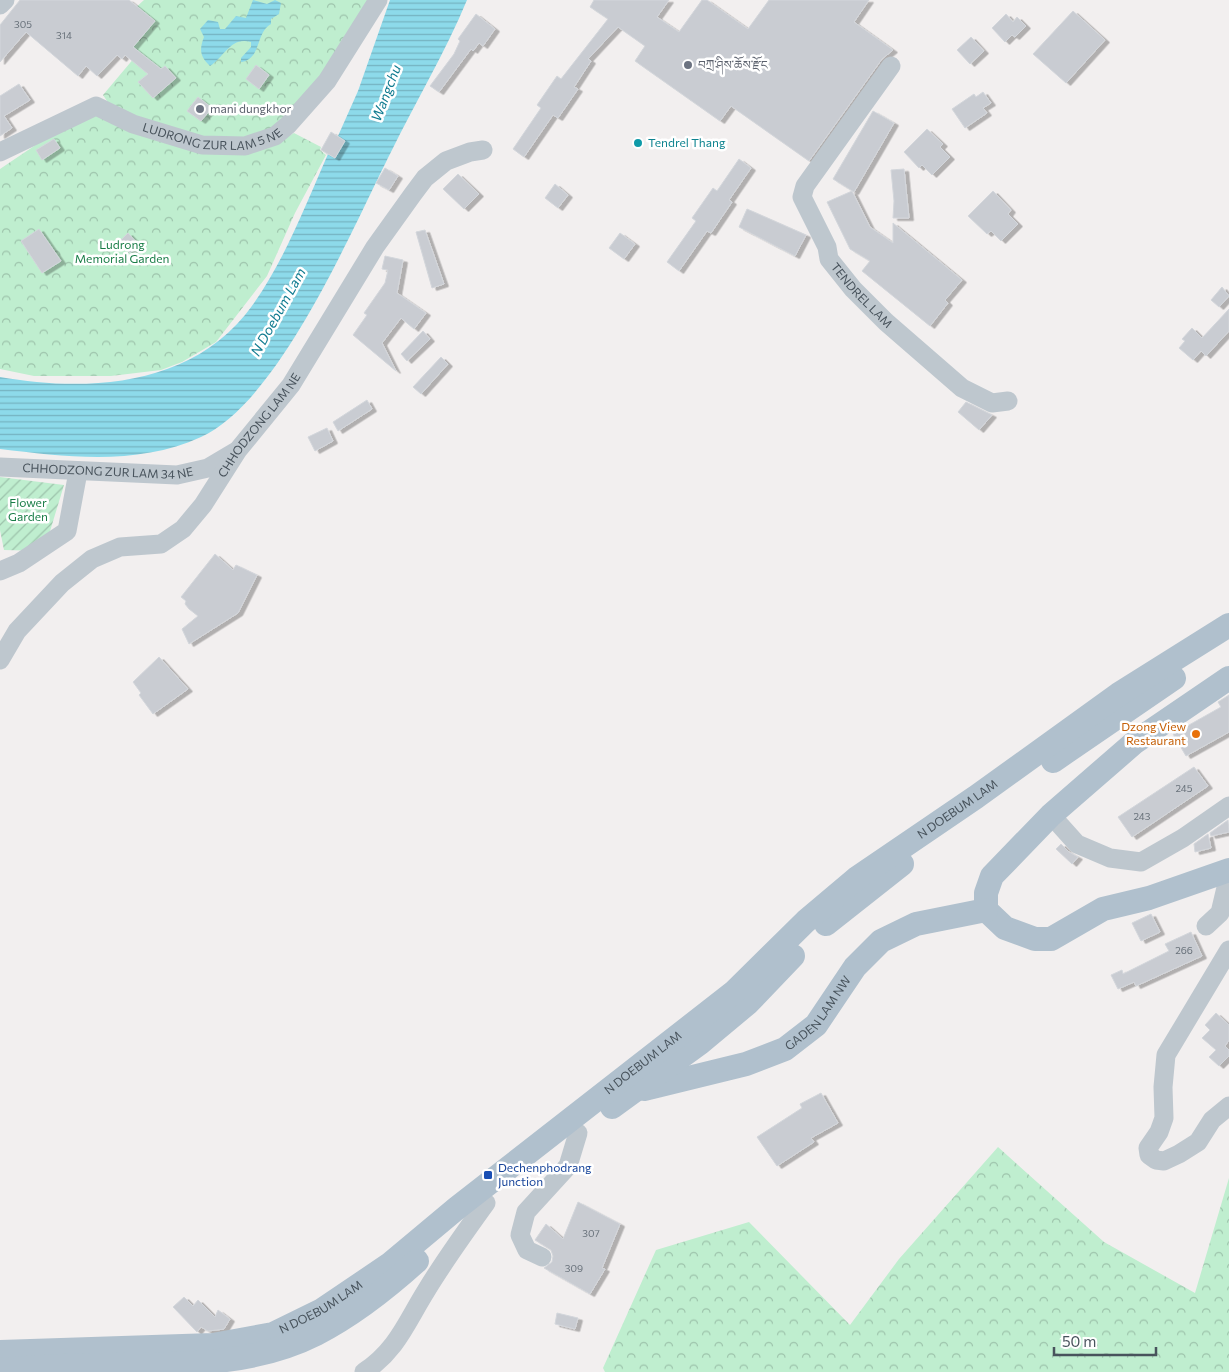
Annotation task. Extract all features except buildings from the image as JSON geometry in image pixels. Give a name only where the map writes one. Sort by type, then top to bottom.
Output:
[{"type":"main road","name":"N DOEBUM LAM","points":[[0,1352],[213,1345],[274,1334],[322,1310],[390,1264],[457,1208],[734,992],[806,921],[856,878],[976,797],[1119,694],[1229,625]]},
{"type":"main road","name":"N DOEBUM LAM","points":[[0,1370],[106,1365],[188,1365],[269,1352],[314,1335],[364,1305],[486,1203],[634,1092],[748,1003],[830,920],[890,873],[1153,692],[1229,644]]},
{"type":"main road","points":[[1229,678],[1135,742],[1051,815],[992,876],[986,893],[986,910],[1005,928],[1035,939],[1051,939],[1103,910],[1149,898],[1229,870]]},
{"type":"main road","name":"GADEN LAM NW","points":[[634,1092],[746,1064],[785,1049],[816,1025],[855,967],[881,941],[916,924],[986,910]]},
{"type":"street","points":[[0,5],[5,0]]},
{"type":"street","name":"LUDRONG ZUR LAM 5 NE","points":[[0,152],[99,108],[134,124],[202,145],[245,146],[275,136],[288,125],[327,81],[378,0]]},
{"type":"street","name":"TENDREL LAM","points":[[891,66],[805,186],[802,197],[827,247],[829,259],[853,289],[886,322],[962,388],[992,403],[1008,401]]},
{"type":"street","name":"CHHODZONG LAM NE","points":[[0,660],[17,631],[62,583],[92,559],[120,547],[161,544],[183,529],[203,505],[238,450],[291,385],[376,247],[425,178],[446,161],[470,152],[483,150]]},
{"type":"street","name":"CHHODZONG ZUR LAM 34 NE","points":[[0,467],[177,475],[208,468],[238,450]]},
{"type":"street","points":[[0,571],[19,563],[67,531],[78,472]]},
{"type":"street","points":[[1051,815],[1077,844],[1110,858],[1141,862],[1183,838],[1229,806]]},
{"type":"street","points":[[1206,926],[1220,913],[1229,875]]},
{"type":"street","points":[[1229,950],[1166,1055],[1163,1087],[1164,1118],[1159,1132],[1148,1148],[1149,1154],[1156,1160],[1164,1161],[1179,1154],[1198,1142],[1212,1120],[1229,1106]]},
{"type":"street","points":[[542,1257],[527,1250],[520,1235],[526,1212],[568,1166],[578,1133]]},
{"type":"street","points":[[364,1372],[386,1356],[397,1341],[455,1245],[486,1203]]},
{"type":"green space","points":[[144,0],[374,0],[323,76],[266,135],[209,142],[111,107],[103,95],[135,57],[111,30]]},
{"type":"green space","name":"Ludrong Memorial Garden","points":[[96,109],[167,138],[278,142],[294,133],[321,147],[320,150],[326,155],[295,213],[267,276],[216,342],[182,362],[161,370],[111,376],[34,376],[0,369],[0,169],[46,138]]},
{"type":"green space","name":"Flower Garden","points":[[0,477],[64,485],[44,551],[4,550],[0,530]]},
{"type":"green space","points":[[998,1147],[1104,1242],[1195,1293],[1229,1178],[1229,1372],[605,1372],[603,1368],[656,1250],[749,1222],[850,1325],[899,1259]]},
{"type":"water","points":[[253,0],[267,4],[275,0],[281,3],[279,14],[271,19],[271,24],[263,33],[256,51],[248,60],[241,62],[241,58],[251,47],[251,42],[238,42],[233,44],[210,66],[201,53],[204,37],[200,29],[208,20],[218,22],[220,29],[225,29],[236,16],[246,18]]},
{"type":"water","points":[[390,0],[467,0],[335,267],[286,351],[259,388],[230,418],[201,437],[177,446],[152,452],[102,457],[51,455],[0,449],[0,377],[66,384],[132,379],[164,370],[194,357],[221,339],[245,315],[281,258],[328,154],[335,158],[345,141],[338,136],[358,91]]},
{"type":"place","name":"བཀྲ་ཤིས་ཆོས་རྫོང","points":[[688,65]]},
{"type":"place","name":"mani dungkhor","points":[[200,109]]},
{"type":"place","name":"Tendrel Thang","points":[[638,143]]},
{"type":"place","name":"Dzong View Restaurant","points":[[1196,734]]},
{"type":"place","name":"Dechenphodrang Junction","points":[[488,1175]]},
{"type":"water label","name":"Wangchu","points":[[386,93]]},
{"type":"water label","name":"N Doebum Lam","points":[[278,312]]}]
